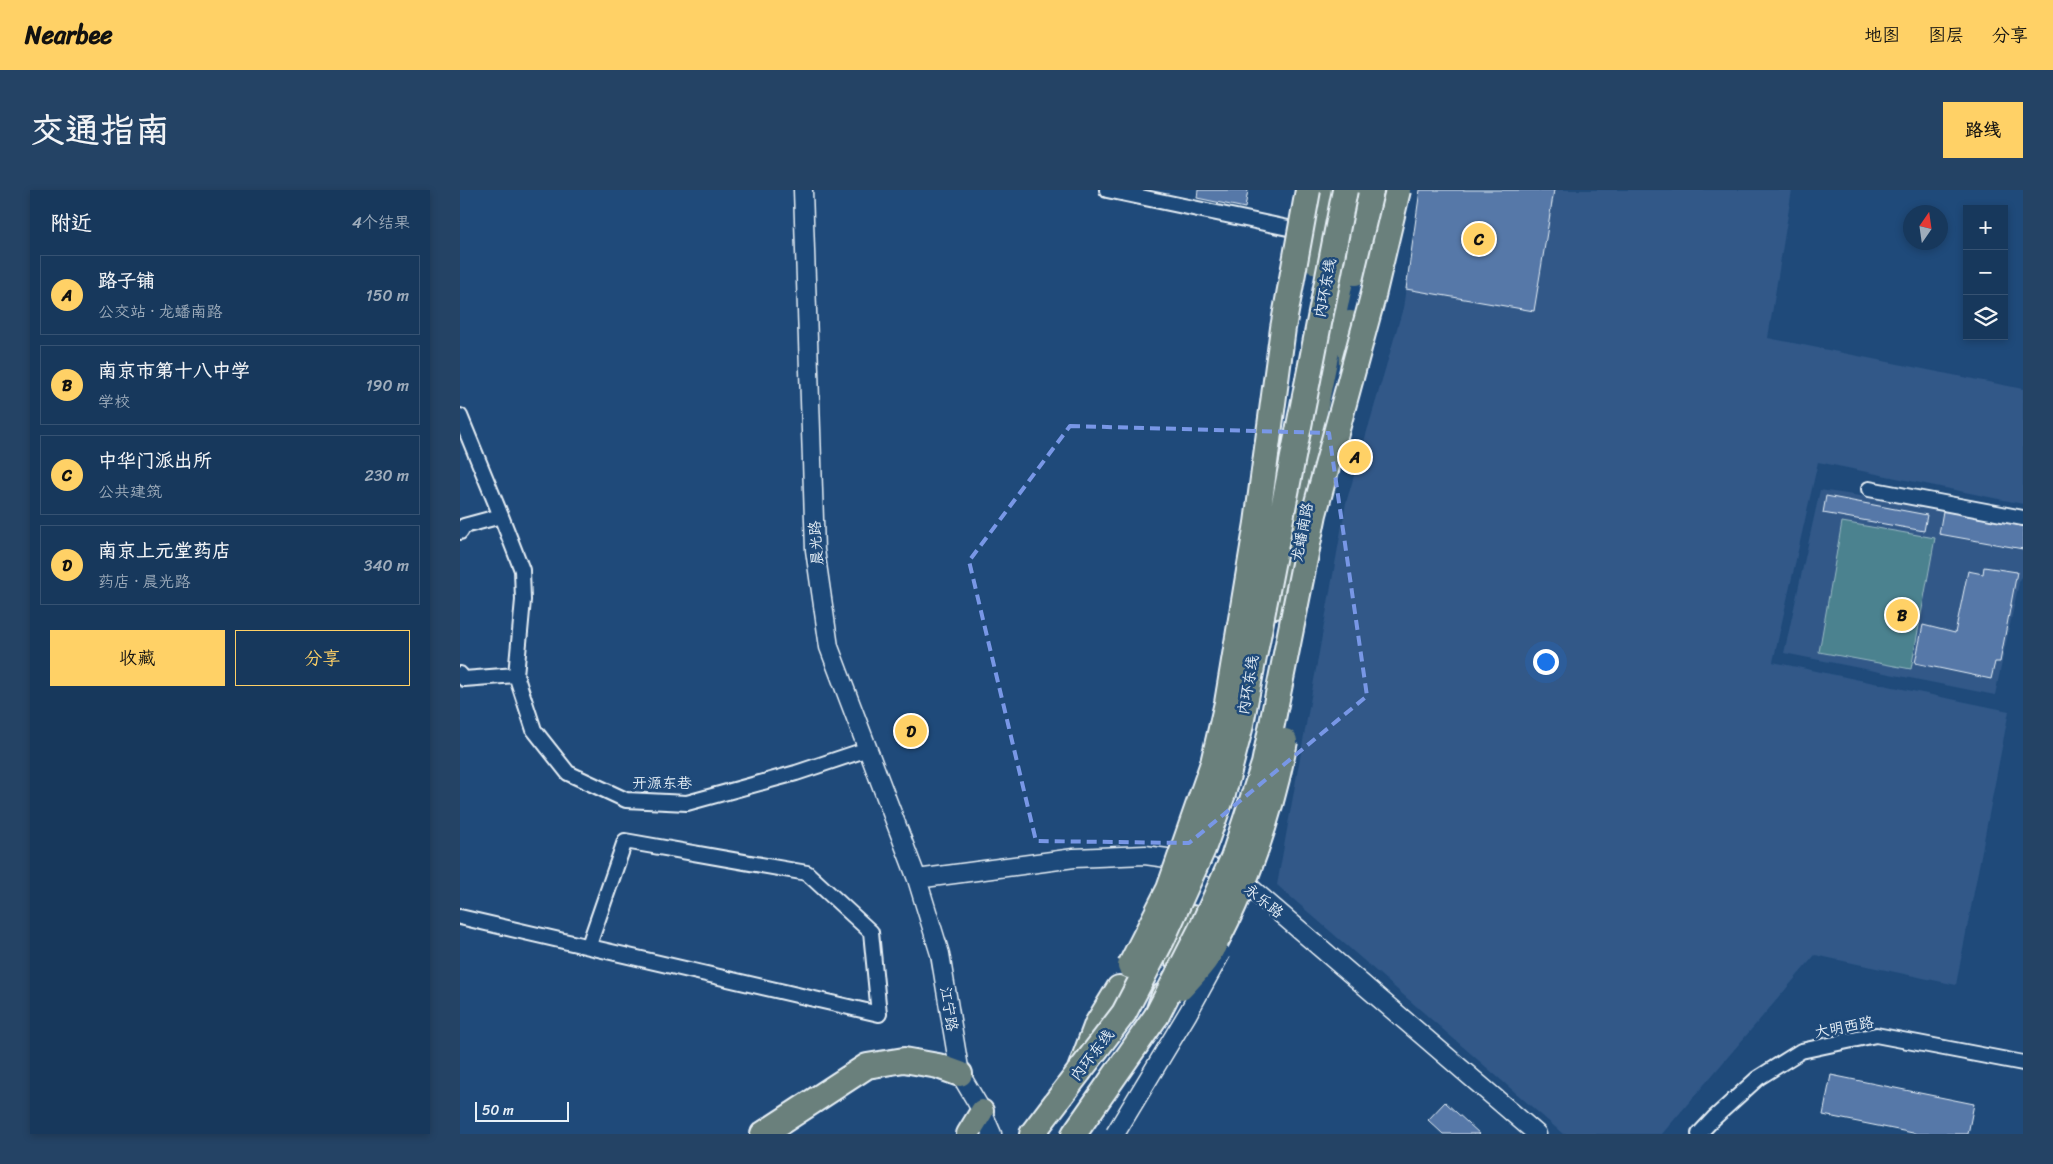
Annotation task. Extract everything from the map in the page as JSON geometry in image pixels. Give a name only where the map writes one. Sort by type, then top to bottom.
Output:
[{"type":"highway","points":[[1079,1072],[1097,1024],[1119,988],[1169,889],[1213,763],[1226,703],[1256,532],[1283,328],[1308,190]]},
{"type":"highway","points":[[1318,263],[1317,234],[1327,190]]},
{"type":"highway","name":"内环东线","points":[[1032,1134],[1124,1013],[1162,940],[1203,849],[1223,794],[1240,729],[1345,190]]},
{"type":"highway","name":"内环东线","points":[[1074,1134],[1157,1015],[1233,803],[1249,737],[1360,190]]},
{"type":"highway","points":[[1355,273],[1375,220],[1381,190]]},
{"type":"highway","points":[[1157,1015],[1203,925],[1233,858],[1264,764],[1314,514],[1372,300],[1398,190]]},
{"type":"highway","points":[[1157,1015],[1207,957],[1238,896],[1277,786],[1351,383],[1350,323]]},
{"type":"highway","points":[[1119,988],[1154,882],[1174,835],[1192,782],[1225,658],[1255,587]]},
{"type":"highway","points":[[763,1134],[867,1066],[904,1060],[938,1066],[960,1074]]},
{"type":"main road","points":[[968,1134],[982,1111]]},
{"type":"street","name":"晨光路","points":[[803,190],[815,550],[829,647],[917,879]]},
{"type":"street","points":[[1107,190],[1317,234]]},
{"type":"street","points":[[1189,861],[1221,766],[1234,712],[1255,587],[1334,190]]},
{"type":"street","name":"龙蟠南路","points":[[1219,870],[1254,772],[1310,490],[1350,323],[1355,273],[1370,190]]},
{"type":"street","name":"开源东巷","points":[[460,416],[522,570],[523,600],[516,675],[534,730],[568,773],[626,800],[687,803],[796,773],[868,749]]},
{"type":"street","points":[[1869,489],[2023,518]]},
{"type":"street","points":[[460,532],[464,526],[501,516]]},
{"type":"street","points":[[460,674],[464,679],[516,675]]},
{"type":"street","points":[[1115,1134],[1188,1013],[1229,938],[1257,866],[1277,786]]},
{"type":"street","points":[[460,917],[879,1014],[871,932],[807,873],[625,841],[589,946]]},
{"type":"street","name":"永乐路","points":[[917,879],[1074,858],[1145,855],[1189,861],[1219,870],[1252,889],[1537,1134]]},
{"type":"street","name":"江宁路","points":[[917,879],[940,954],[960,1074],[982,1111],[992,1134]]},
{"type":"street","name":"大明西路","points":[[1699,1134],[1758,1078],[1801,1052],[1876,1035],[2023,1063]]},
{"type":"highlighted area","points":[[1070,426],[1329,433],[1367,696],[1189,843],[1036,841],[969,561]]},
{"type":"shaded area","points":[[1420,190],[1792,190],[1768,338],[2023,389],[2023,504],[1818,462],[1773,662],[2009,711],[1956,985],[1815,955],[1662,1134],[1563,1134],[1277,885],[1346,503],[1403,308]]},
{"type":"shaded area","points":[[1869,489],[2023,518],[2023,576],[2020,578],[1995,695],[1784,653],[1820,490],[1867,497]]},
{"type":"green space","points":[[1842,522],[1935,538],[1911,669],[1819,652]]},
{"type":"building","points":[[1198,190],[1248,190],[1245,208],[1197,198]]},
{"type":"building","points":[[1420,190],[1554,190],[1534,311],[1406,289]]},
{"type":"building","points":[[1826,496],[1927,515],[1924,531],[1823,513]]},
{"type":"building","points":[[1943,511],[2023,526],[2023,549],[1939,534]]},
{"type":"building","points":[[1984,567],[2017,572],[2000,662],[1995,662],[1991,679],[1915,663],[1923,625],[1955,633],[1968,571],[1983,574]]},
{"type":"building","points":[[1831,1075],[1974,1104],[1968,1134],[1918,1134],[1823,1115]]},
{"type":"building","points":[[1445,1102],[1480,1134],[1443,1134],[1428,1120]]},
{"type":"place","name":"中华门派出所","points":[[1479,239]]},
{"type":"place","name":"路子铺","points":[[1355,457]]},
{"type":"place","name":"南京市第十八中学","points":[[1902,615]]},
{"type":"place","name":"南京上元堂药店","points":[[911,731]]}]
